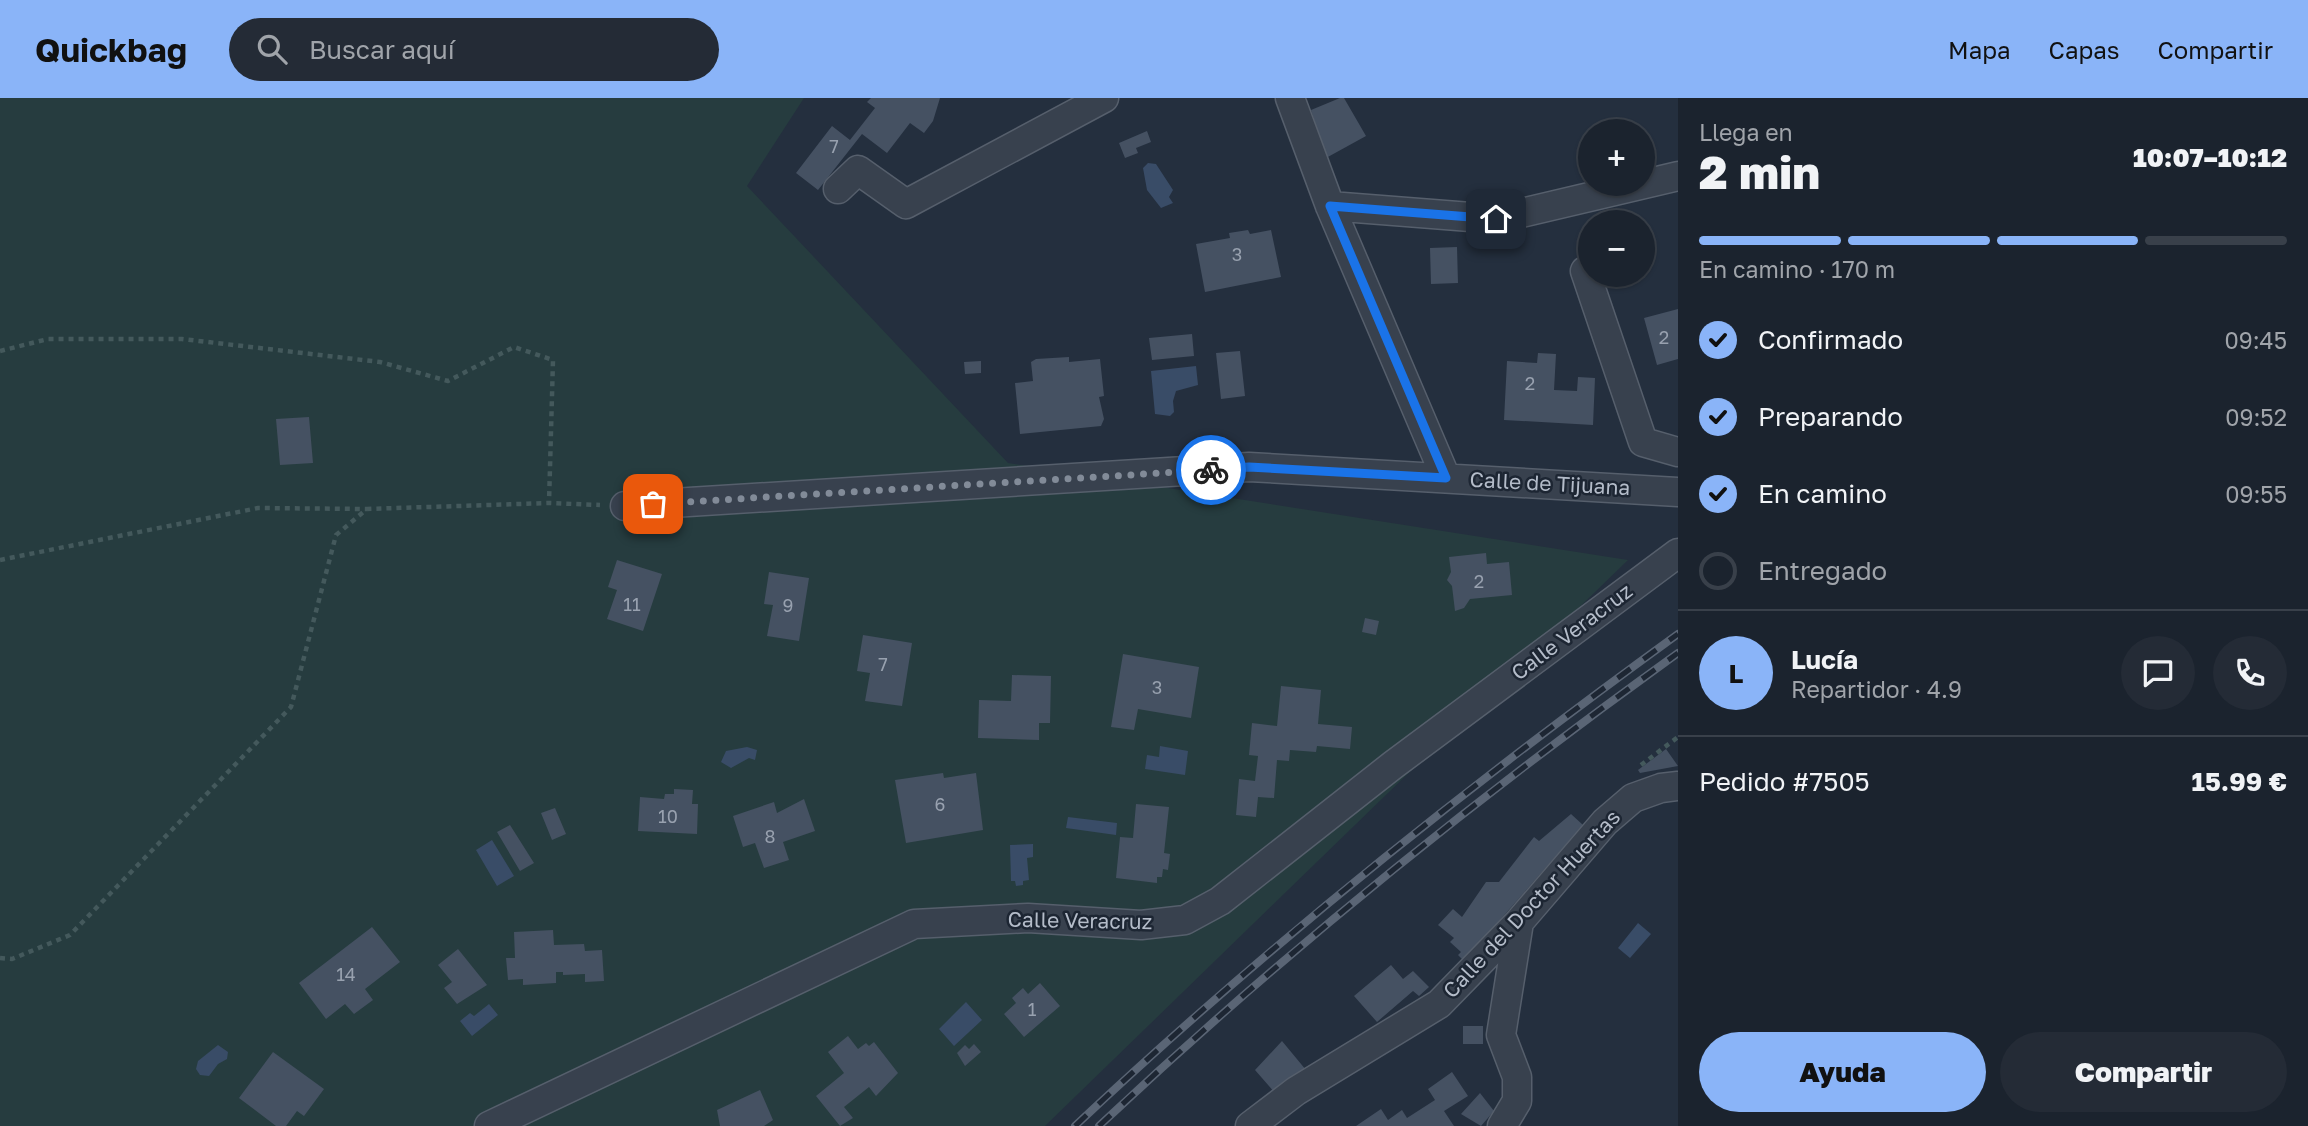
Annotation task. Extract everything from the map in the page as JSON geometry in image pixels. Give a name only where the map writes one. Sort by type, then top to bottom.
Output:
[{"type":"street","points":[[838,189],[858,170],[906,204],[1104,98]]},
{"type":"street","points":[[1290,98],[1330,206],[1446,478]]},
{"type":"street","points":[[1330,206],[1496,219],[1678,176]]},
{"type":"street","points":[[1590,287],[1643,442],[1678,452]]},
{"type":"street","name":"Calle de Tijuana","points":[[625,506],[1249,467],[1678,492]]},
{"type":"street","name":"Calle Veracruz","points":[[489,1126],[914,925],[1028,918],[1141,926],[1185,920],[1220,901],[1393,765],[1678,553]]},
{"type":"street","name":"Calle del Doctor Huertas","points":[[1250,1126],[1296,1091],[1438,1004],[1519,922],[1605,822],[1633,797],[1678,786]]},
{"type":"street","points":[[1502,1126],[1517,1101],[1517,1077],[1501,1035],[1519,922]]},
{"type":"path","points":[[0,351],[48,339],[181,339],[380,362],[448,381],[514,346],[553,360],[549,503]]},
{"type":"path","points":[[0,561],[258,508],[368,509],[549,503],[625,506]]},
{"type":"path","points":[[0,958],[12,959],[70,935],[290,707],[336,534],[368,509]]},
{"type":"green space","points":[[0,98],[804,98],[747,186],[1008,463],[1628,560],[1045,1126],[0,1126]]},
{"type":"water","points":[[1148,163],[1156,164],[1173,190],[1169,197],[1173,203],[1161,208],[1147,190],[1143,168]]},
{"type":"water","points":[[1196,366],[1198,385],[1176,391],[1174,412],[1170,416],[1155,414],[1151,371]]},
{"type":"water","points":[[1160,746],[1188,751],[1185,775],[1145,769],[1147,755],[1159,757]]},
{"type":"water","points":[[747,747],[757,750],[755,760],[749,758],[731,768],[721,762],[726,751]]},
{"type":"water","points":[[1068,817],[1117,823],[1116,835],[1066,828]]},
{"type":"water","points":[[492,840],[514,876],[497,886],[476,850]]},
{"type":"water","points":[[1033,844],[1033,857],[1027,858],[1029,880],[1016,886],[1015,881],[1011,881],[1010,845]]},
{"type":"water","points":[[1638,923],[1651,934],[1630,958],[1618,948]]},
{"type":"water","points":[[966,1002],[982,1020],[954,1046],[939,1029]]},
{"type":"water","points":[[489,1004],[498,1015],[472,1036],[460,1021],[470,1013],[474,1016]]},
{"type":"water","points":[[218,1045],[228,1052],[227,1059],[218,1064],[209,1076],[200,1075],[196,1069],[198,1061]]},
{"type":"building","points":[[871,98],[940,98],[933,121],[924,133],[910,123],[887,153],[862,134],[818,190],[796,173],[832,126],[850,140],[875,108],[867,102]]},
{"type":"building","points":[[1344,98],[1366,136],[1326,158],[1311,110]]},
{"type":"building","points":[[1147,131],[1151,142],[1136,148],[1138,153],[1125,158],[1119,143]]},
{"type":"building","points":[[1248,230],[1250,234],[1271,230],[1281,277],[1205,292],[1196,244],[1230,238],[1229,233]]},
{"type":"building","points":[[1457,247],[1458,283],[1431,284],[1430,248]]},
{"type":"building","points":[[1678,309],[1678,359],[1657,365],[1644,318]]},
{"type":"building","points":[[1192,334],[1194,356],[1152,360],[1149,338]]},
{"type":"building","points":[[1240,351],[1245,396],[1221,399],[1216,353]]},
{"type":"building","points":[[1538,353],[1556,354],[1554,390],[1577,391],[1578,377],[1595,378],[1593,425],[1504,420],[1507,361],[1537,363]]},
{"type":"building","points":[[1069,357],[1069,362],[1100,359],[1104,396],[1099,397],[1104,419],[1101,426],[1020,434],[1015,383],[1033,381],[1031,362],[1036,359]]},
{"type":"building","points":[[981,361],[981,373],[965,374],[964,362]]},
{"type":"building","points":[[309,417],[313,463],[280,465],[276,419]]},
{"type":"building","points":[[1486,553],[1487,564],[1509,562],[1512,595],[1470,599],[1464,608],[1455,611],[1452,586],[1447,580],[1451,572],[1449,557]]},
{"type":"building","points":[[617,560],[662,574],[643,631],[607,619],[617,590],[608,587]]},
{"type":"building","points":[[769,572],[809,578],[799,641],[767,636],[773,605],[764,604]]},
{"type":"building","points":[[1365,618],[1379,621],[1376,635],[1362,632]]},
{"type":"building","points":[[863,635],[912,643],[902,706],[865,701],[870,673],[857,671]]},
{"type":"building","points":[[1123,654],[1199,667],[1191,718],[1138,709],[1134,730],[1111,727]]},
{"type":"building","points":[[1012,675],[1051,676],[1050,723],[1039,723],[1039,740],[978,738],[979,700],[1011,701]]},
{"type":"building","points":[[1281,686],[1321,690],[1318,724],[1352,727],[1350,749],[1317,746],[1316,752],[1290,750],[1289,761],[1277,760],[1274,798],[1258,797],[1256,817],[1236,815],[1239,779],[1255,781],[1258,756],[1249,755],[1252,723],[1277,726]]},
{"type":"building","points":[[1666,749],[1678,766],[1640,773],[1638,770]]},
{"type":"building","points":[[943,773],[944,778],[976,773],[983,830],[906,843],[895,780]]},
{"type":"building","points":[[674,789],[693,790],[692,804],[698,804],[697,834],[638,831],[640,797],[664,799],[665,794],[674,794]]},
{"type":"building","points":[[804,799],[815,831],[783,842],[789,860],[764,868],[755,843],[743,847],[733,816],[774,802],[777,813]]},
{"type":"building","points":[[1136,804],[1169,807],[1164,853],[1170,854],[1168,870],[1163,869],[1162,877],[1157,877],[1157,883],[1116,878],[1120,837],[1133,838]]},
{"type":"building","points":[[555,808],[566,834],[552,840],[541,813]]},
{"type":"building","points":[[1571,814],[1583,825],[1464,961],[1458,955],[1461,952],[1450,942],[1454,938],[1438,925],[1453,909],[1462,917],[1486,882],[1499,882],[1534,837],[1539,841]]},
{"type":"building","points":[[510,825],[534,863],[520,871],[497,832]]},
{"type":"building","points":[[372,927],[400,962],[365,989],[373,1000],[354,1014],[345,1004],[326,1019],[299,983]]},
{"type":"building","points":[[553,930],[554,945],[584,944],[585,951],[602,950],[604,981],[585,982],[585,974],[563,975],[563,972],[556,972],[556,983],[523,985],[523,979],[508,980],[506,958],[515,958],[514,932]]},
{"type":"building","points":[[458,949],[487,985],[457,1004],[444,988],[452,982],[438,965]]},
{"type":"building","points":[[1391,965],[1403,979],[1413,971],[1429,987],[1419,996],[1413,991],[1377,1022],[1354,996]]},
{"type":"building","points":[[1040,983],[1060,1006],[1024,1037],[1004,1014],[1016,1003],[1012,998],[1023,988],[1028,994]]},
{"type":"building","points":[[1463,1026],[1483,1026],[1483,1044],[1463,1044]]},
{"type":"building","points":[[848,1036],[858,1049],[866,1043],[869,1046],[874,1042],[898,1073],[876,1096],[869,1087],[844,1107],[853,1118],[840,1126],[816,1096],[844,1073],[828,1052]]},
{"type":"building","points":[[1282,1041],[1306,1070],[1275,1093],[1255,1070]]},
{"type":"building","points":[[974,1044],[981,1052],[965,1066],[957,1053],[965,1045],[969,1049]]},
{"type":"building","points":[[273,1052],[324,1089],[304,1116],[297,1111],[286,1126],[276,1126],[239,1098]]},
{"type":"building","points":[[1452,1072],[1468,1096],[1444,1111],[1454,1126],[1356,1126],[1381,1109],[1388,1120],[1402,1110],[1407,1118],[1435,1100],[1428,1089]]},
{"type":"building","points":[[760,1090],[773,1120],[764,1126],[720,1126],[717,1110]]},
{"type":"building","points":[[1480,1093],[1494,1111],[1481,1126],[1461,1114]]},
{"type":"railway","points":[[1075,1126],[1219,995],[1293,932],[1522,750],[1678,634]]},
{"type":"railway","points":[[1099,1126],[1238,1000],[1381,880],[1528,764],[1678,653]]},
{"type":"way so far","points":[[653,504],[1211,470]]},
{"type":"route","points":[[1211,470],[1249,467],[1446,478],[1330,206],[1496,219]]}]
